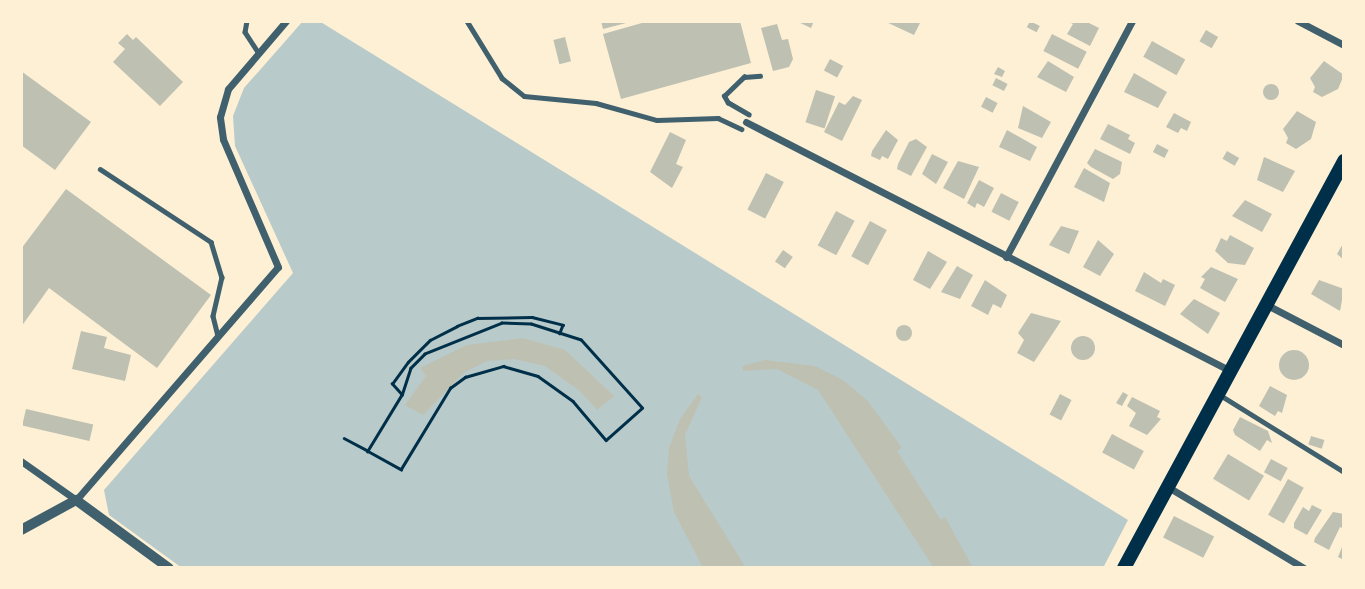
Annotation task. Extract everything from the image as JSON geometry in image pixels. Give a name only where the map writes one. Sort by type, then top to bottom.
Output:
[{"type":"main road","points":[[1124,568],[1344,160]]},
{"type":"street","points":[[21,530],[76,500],[278,267],[223,139],[220,117],[228,89],[286,21]]},
{"type":"street","points":[[1006,257],[1132,21]]},
{"type":"street","points":[[1298,21],[1344,46]]},
{"type":"street","points":[[745,122],[1230,370]]},
{"type":"street","points":[[1266,304],[1344,345]]},
{"type":"street","points":[[21,461],[169,568]]},
{"type":"street","points":[[1167,487],[1304,568]]},
{"type":"lane","points":[[247,21],[245,32],[258,53]]},
{"type":"lane","points":[[467,21],[507,85],[524,96],[596,103],[657,120],[718,118],[745,122]]},
{"type":"lane","points":[[745,122],[724,96],[744,78],[760,76]]},
{"type":"lane","points":[[100,169],[211,242],[222,277],[213,316],[218,337]]},
{"type":"lane","points":[[1218,394],[1344,472]]},
{"type":"path","points":[[402,395],[392,384],[408,362],[430,340],[477,318],[532,317],[563,325],[560,333]]},
{"type":"path","points":[[344,438],[401,469],[450,388],[465,377],[503,366],[538,376],[573,401],[606,440],[642,408],[581,340],[531,324],[502,323],[425,354],[411,368],[402,395],[368,451]]},
{"type":"shaded area","points":[[303,21],[319,21],[1128,520],[1103,568],[182,568],[109,515],[104,490],[293,273],[235,146],[233,116],[244,88]]},
{"type":"building","points":[[601,21],[630,21],[630,22],[603,29]]},
{"type":"building","points":[[649,21],[740,21],[751,63],[621,99],[603,34]]},
{"type":"building","points":[[796,21],[814,21],[811,28]]},
{"type":"building","points":[[884,21],[921,21],[914,35]]},
{"type":"building","points":[[1030,21],[1040,26],[1037,32],[1027,27]]},
{"type":"building","points":[[1067,21],[1085,21],[1099,28],[1090,46],[1067,34],[1073,24]]},
{"type":"building","points":[[777,24],[782,40],[788,39],[793,59],[789,67],[773,71],[761,28]]},
{"type":"building","points":[[1206,30],[1218,37],[1212,48],[1200,41]]},
{"type":"building","points":[[127,34],[133,40],[136,37],[183,82],[160,106],[113,62],[125,49],[118,43]]},
{"type":"building","points":[[1052,34],[1087,52],[1078,69],[1043,51]]},
{"type":"building","points":[[565,37],[571,61],[559,64],[553,40]]},
{"type":"building","points":[[1152,41],[1185,59],[1177,75],[1143,57]]},
{"type":"building","points":[[830,59],[843,66],[837,78],[824,70]]},
{"type":"building","points":[[1048,61],[1074,77],[1066,92],[1037,77]]},
{"type":"building","points":[[1324,61],[1344,75],[1338,89],[1322,97],[1313,92],[1315,87],[1310,78]]},
{"type":"building","points":[[998,67],[1005,71],[1002,77],[994,74]]},
{"type":"building","points":[[21,71],[91,122],[55,170],[21,145]]},
{"type":"building","points":[[1134,73],[1167,92],[1158,108],[1124,92]]},
{"type":"building","points":[[996,78],[1008,84],[1004,91],[992,85]]},
{"type":"building","points":[[1268,84],[1274,84],[1279,92],[1277,98],[1268,100],[1263,95],[1263,89]]},
{"type":"building","points":[[816,90],[835,96],[825,129],[805,122]]},
{"type":"building","points":[[853,96],[862,100],[842,141],[824,132],[839,102],[845,105]]},
{"type":"building","points":[[986,97],[998,103],[993,113],[981,107]]},
{"type":"building","points":[[1023,106],[1051,122],[1042,138],[1018,128]]},
{"type":"building","points":[[1297,111],[1316,122],[1311,139],[1296,149],[1286,143],[1288,138],[1283,129]]},
{"type":"building","points":[[1174,113],[1191,122],[1187,131],[1181,128],[1178,133],[1166,127]]},
{"type":"building","points":[[1108,124],[1130,135],[1128,139],[1135,143],[1130,154],[1100,139]]},
{"type":"building","points":[[886,130],[898,140],[888,159],[882,156],[880,160],[871,156],[872,151]]},
{"type":"building","points":[[1007,130],[1037,147],[1030,161],[999,147]]},
{"type":"building","points":[[670,132],[686,140],[676,164],[683,167],[672,188],[650,172]]},
{"type":"building","points":[[916,139],[927,147],[911,176],[897,169],[909,142]]},
{"type":"building","points":[[1157,144],[1169,150],[1164,158],[1153,152]]},
{"type":"building","points":[[1095,149],[1122,162],[1120,174],[1113,179],[1087,163]]},
{"type":"building","points":[[1227,151],[1239,158],[1235,166],[1222,159]]},
{"type":"building","points":[[932,154],[948,162],[936,184],[922,174]]},
{"type":"building","points":[[1264,157],[1295,171],[1283,192],[1257,180]]},
{"type":"building","points":[[958,161],[979,167],[964,199],[943,188]]},
{"type":"building","points":[[1084,168],[1110,183],[1104,202],[1074,187]]},
{"type":"building","points":[[766,173],[784,182],[765,219],[747,210]]},
{"type":"building","points":[[979,180],[994,188],[984,207],[977,203],[975,208],[967,203]]},
{"type":"building","points":[[66,189],[211,295],[157,368],[49,288],[21,327],[21,249]]},
{"type":"building","points":[[1001,193],[1019,202],[1009,221],[991,212]]},
{"type":"building","points":[[1245,200],[1272,214],[1262,232],[1232,216]]},
{"type":"building","points":[[836,211],[855,221],[836,255],[818,245]]},
{"type":"building","points":[[870,221],[887,230],[868,265],[851,256]]},
{"type":"building","points":[[1061,226],[1079,231],[1069,254],[1049,245]]},
{"type":"building","points":[[1230,235],[1254,248],[1245,265],[1228,263],[1215,251],[1221,238],[1227,241]]},
{"type":"building","points":[[1098,240],[1114,254],[1100,276],[1083,267]]},
{"type":"building","points":[[1344,242],[1344,260],[1337,254]]},
{"type":"building","points":[[783,250],[793,257],[785,268],[775,261]]},
{"type":"building","points":[[928,251],[947,262],[930,289],[913,280]]},
{"type":"building","points":[[957,266],[973,275],[960,299],[941,292]]},
{"type":"building","points":[[1211,267],[1238,279],[1225,302],[1200,288],[1205,279],[1201,277]]},
{"type":"building","points":[[1144,272],[1161,283],[1163,279],[1175,285],[1165,306],[1135,291]]},
{"type":"building","points":[[985,280],[1007,295],[1001,308],[993,304],[988,315],[971,306]]},
{"type":"building","points":[[1319,280],[1344,289],[1340,311],[1311,294]]},
{"type":"building","points":[[1194,299],[1220,313],[1208,334],[1180,314]]},
{"type":"building","points":[[1031,313],[1061,321],[1034,362],[1017,353],[1024,340],[1018,333]]},
{"type":"building","points":[[904,325],[912,333],[904,341],[896,333]]},
{"type":"building","points":[[81,331],[107,337],[104,348],[131,355],[125,381],[72,369]]},
{"type":"building","points":[[1083,336],[1091,340],[1095,348],[1091,356],[1083,360],[1075,356],[1071,348],[1075,340]]},
{"type":"building","points":[[523,338],[565,350],[614,396],[597,410],[580,391],[545,366],[514,359],[487,361],[465,372],[423,415],[405,405],[426,376],[420,368],[467,345]]},
{"type":"building","points":[[1294,350],[1305,354],[1309,365],[1305,376],[1294,380],[1283,376],[1279,365],[1283,354]]},
{"type":"building","points":[[765,360],[815,366],[843,380],[868,401],[902,448],[897,451],[941,520],[945,517],[973,568],[934,568],[818,390],[777,369],[743,371],[742,366]]},
{"type":"building","points":[[1270,386],[1287,395],[1282,413],[1278,411],[1275,416],[1259,406]]},
{"type":"building","points":[[1123,392],[1128,395],[1122,406],[1116,403]]},
{"type":"building","points":[[698,394],[702,397],[685,435],[689,476],[746,568],[703,568],[674,512],[667,474],[669,448],[680,419]]},
{"type":"building","points":[[1060,394],[1072,400],[1061,420],[1050,414]]},
{"type":"building","points":[[1132,397],[1160,411],[1157,417],[1161,419],[1147,435],[1129,426],[1136,413],[1127,406]]},
{"type":"building","points":[[26,409],[93,425],[89,441],[22,426]]},
{"type":"building","points":[[1240,417],[1268,431],[1272,443],[1267,440],[1260,451],[1235,435],[1233,430]]},
{"type":"building","points":[[1112,434],[1144,451],[1134,469],[1102,453]]},
{"type":"building","points":[[1311,436],[1324,440],[1322,449],[1308,445]]},
{"type":"building","points":[[1228,454],[1264,476],[1249,500],[1213,479]]},
{"type":"building","points":[[1271,459],[1288,468],[1281,481],[1264,472]]},
{"type":"building","points":[[1288,479],[1304,488],[1284,524],[1268,515]]},
{"type":"building","points":[[1312,505],[1322,510],[1307,535],[1294,528],[1294,523],[1303,507],[1309,511]]},
{"type":"building","points":[[1333,512],[1344,514],[1344,529],[1340,527],[1329,550],[1314,542]]},
{"type":"building","points":[[1174,516],[1214,536],[1203,558],[1163,537]]},
{"type":"building","points":[[1344,542],[1344,560],[1338,557]]}]
